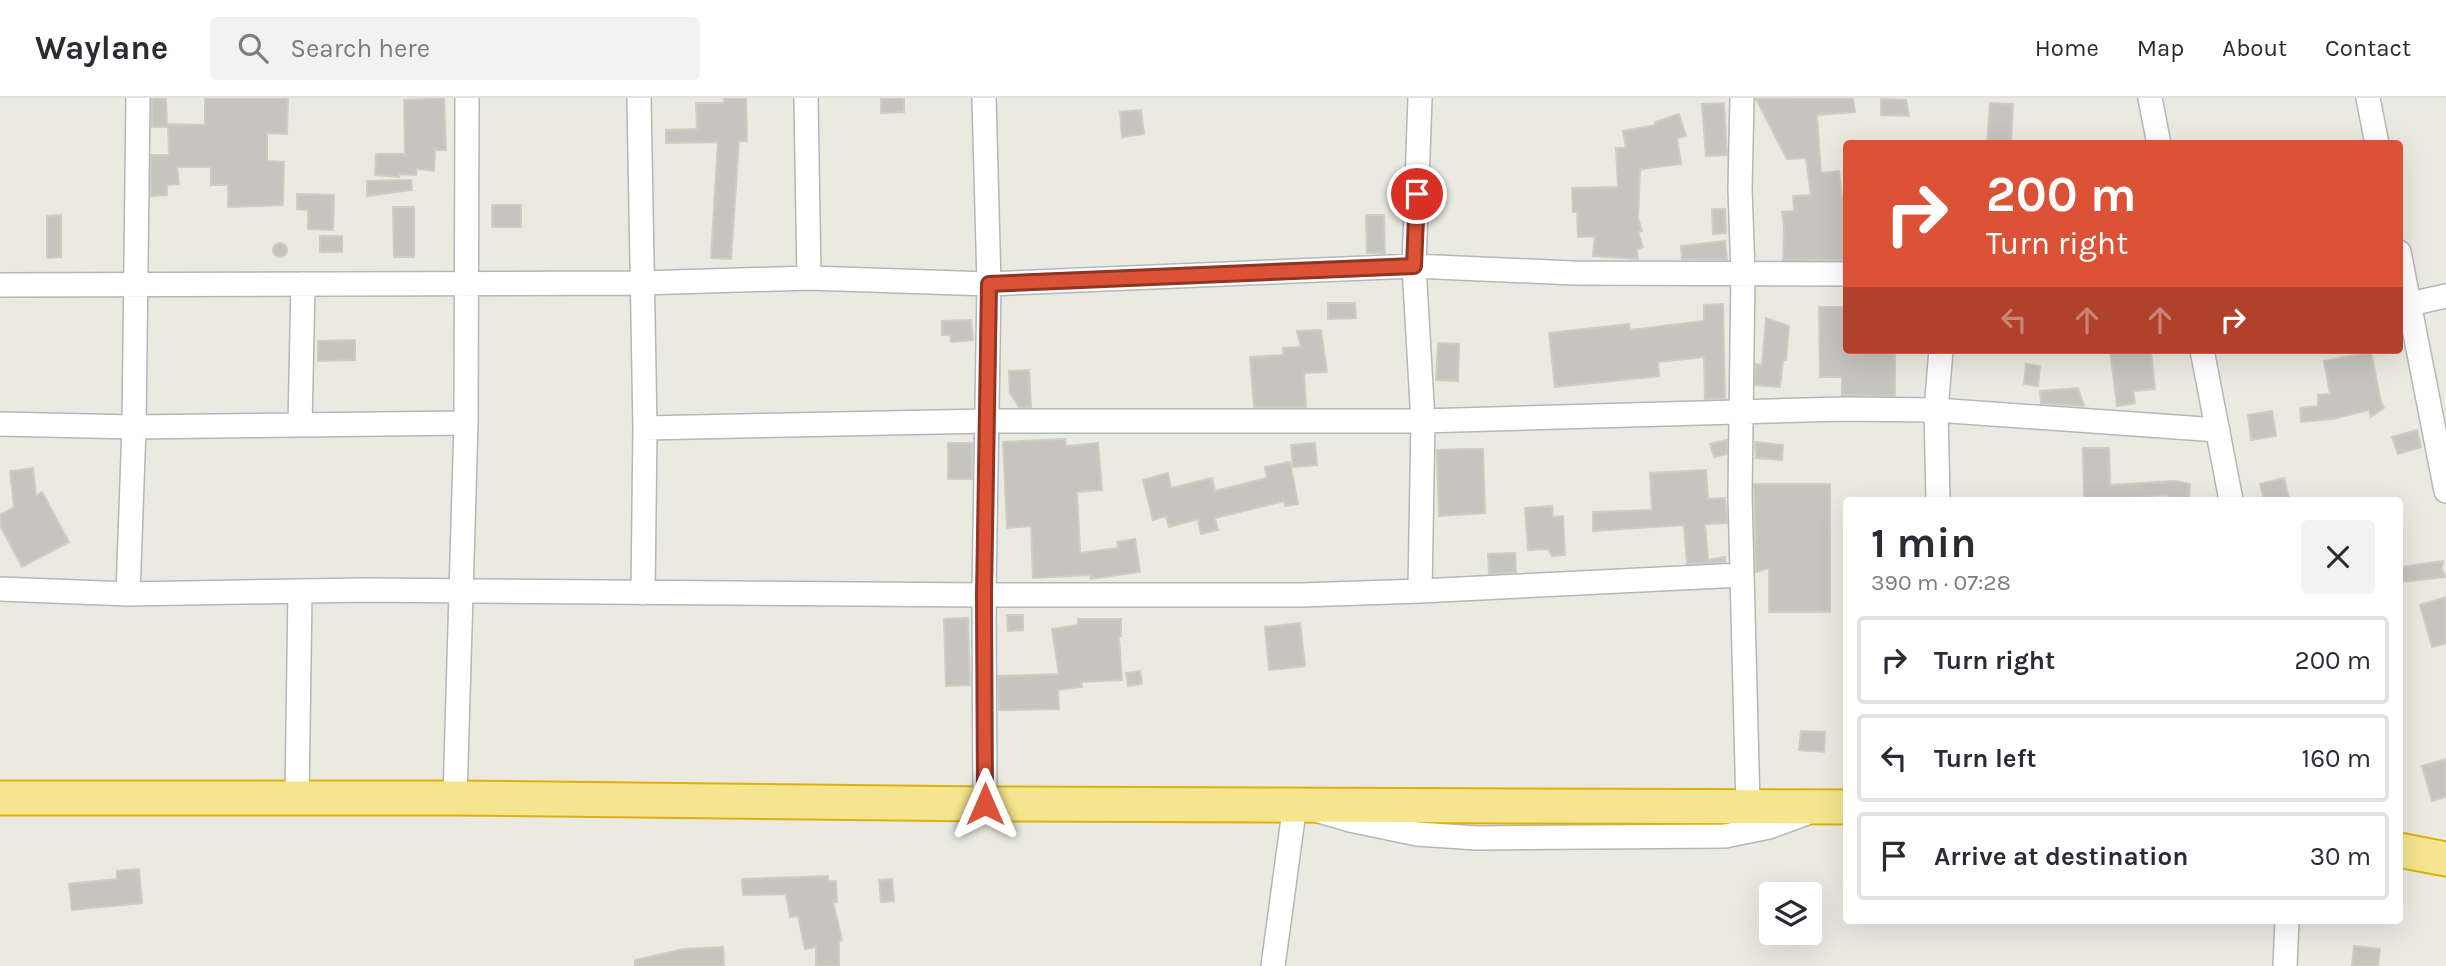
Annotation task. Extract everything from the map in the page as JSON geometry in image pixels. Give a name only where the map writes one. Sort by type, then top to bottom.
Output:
[{"type":"highway","points":[[0,798],[455,798],[985,804],[1836,807]]},
{"type":"highway","points":[[2403,851],[2446,859]]},
{"type":"street","points":[[128,594],[134,427],[138,98]]},
{"type":"street","points":[[455,798],[466,423],[467,98]]},
{"type":"street","points":[[639,98],[640,283],[645,428],[643,593]]},
{"type":"street","points":[[806,98],[808,278]]},
{"type":"street","points":[[984,98],[989,284],[984,596],[985,804]]},
{"type":"street","points":[[1420,98],[1414,266],[1423,421],[1420,591]]},
{"type":"street","points":[[1742,98],[1740,189],[1743,273],[1739,411],[1748,806]]},
{"type":"street","points":[[2150,98],[2158,140]]},
{"type":"street","points":[[2368,98],[2376,140]]},
{"type":"street","points":[[0,285],[640,283],[808,278],[989,284],[1414,266],[1573,273],[1843,274]]},
{"type":"street","points":[[2403,271],[2446,491]]},
{"type":"street","points":[[300,425],[303,284]]},
{"type":"street","points":[[2410,304],[2446,296]]},
{"type":"street","points":[[1938,497],[1936,410],[1941,354]]},
{"type":"street","points":[[2203,354],[2230,497]]},
{"type":"street","points":[[645,428],[987,421],[1423,421],[1842,408],[1936,410],[2218,430]]},
{"type":"street","points":[[0,424],[134,427],[466,423]]},
{"type":"street","points":[[0,589],[128,594],[463,591],[984,596],[1287,595],[1741,575]]},
{"type":"street","points":[[297,798],[300,591]]},
{"type":"street","points":[[1273,966],[1295,804],[1350,820],[1417,834],[1477,838],[1725,836],[1769,827],[1836,807]]},
{"type":"street","points":[[2285,966],[2287,924]]},
{"type":"building","points":[[152,98],[166,98],[167,127],[152,127]]},
{"type":"building","points":[[205,98],[288,98],[287,134],[267,133],[267,161],[284,162],[283,205],[228,207],[228,185],[211,185],[211,167],[177,167],[179,184],[167,185],[167,195],[151,196],[151,155],[169,155],[168,124],[205,125]]},
{"type":"building","points":[[444,98],[446,150],[435,150],[434,171],[417,169],[416,175],[399,174],[399,177],[375,175],[376,154],[405,154],[404,100]]},
{"type":"building","points":[[724,98],[746,98],[747,141],[739,141],[731,259],[711,258],[718,142],[666,143],[666,130],[697,129],[696,103],[724,103]]},
{"type":"building","points":[[881,98],[904,98],[904,112],[881,113]]},
{"type":"building","points":[[1853,98],[1855,112],[1817,115],[1821,173],[1839,171],[1843,197],[1843,260],[1783,260],[1782,212],[1794,211],[1793,196],[1811,195],[1806,158],[1787,159],[1756,99]]},
{"type":"building","points":[[1881,99],[1906,100],[1909,116],[1881,115]]},
{"type":"building","points":[[1724,103],[1727,155],[1706,156],[1702,104]]},
{"type":"building","points":[[1990,103],[2013,104],[2011,140],[1987,140]]},
{"type":"building","points":[[1141,110],[1144,134],[1122,137],[1120,112]]},
{"type":"building","points":[[1679,114],[1686,136],[1677,138],[1681,164],[1641,169],[1640,172],[1638,218],[1642,231],[1638,232],[1643,247],[1637,249],[1638,259],[1593,256],[1595,236],[1578,237],[1572,188],[1618,187],[1616,148],[1626,148],[1623,131],[1656,125],[1655,122]]},
{"type":"building","points":[[411,180],[412,190],[367,196],[367,181]]},
{"type":"building","points":[[297,194],[334,195],[333,230],[308,229],[308,210],[297,209]]},
{"type":"building","points":[[492,205],[521,205],[521,227],[492,227]]},
{"type":"building","points":[[393,207],[414,207],[414,257],[394,257]]},
{"type":"building","points":[[1712,209],[1725,209],[1726,233],[1713,234]]},
{"type":"building","points":[[61,215],[61,257],[47,258],[47,216]]},
{"type":"building","points":[[1366,215],[1384,215],[1385,253],[1367,253]]},
{"type":"building","points":[[320,236],[342,236],[342,252],[320,252]]},
{"type":"building","points":[[1725,241],[1727,260],[1682,259],[1681,246]]},
{"type":"building","points":[[277,243],[283,243],[287,250],[283,257],[277,257],[273,253],[273,247]]},
{"type":"building","points":[[1328,303],[1355,303],[1356,318],[1328,319]]},
{"type":"building","points":[[1723,304],[1725,398],[1705,399],[1704,357],[1658,362],[1659,376],[1555,387],[1549,333],[1629,324],[1630,330],[1704,321],[1704,305]]},
{"type":"building","points":[[1819,307],[1843,307],[1843,354],[1895,354],[1895,396],[1842,395],[1842,377],[1820,377]]},
{"type":"building","points":[[1766,318],[1789,326],[1780,387],[1755,385],[1756,364],[1762,365]]},
{"type":"building","points":[[971,320],[973,340],[951,342],[950,335],[942,335],[942,321]]},
{"type":"building","points":[[1321,330],[1327,372],[1304,373],[1306,407],[1254,407],[1250,357],[1284,355],[1283,348],[1301,347],[1297,331]]},
{"type":"building","points":[[355,340],[355,360],[318,361],[318,341]]},
{"type":"building","points":[[1438,343],[1459,344],[1458,381],[1436,380]]},
{"type":"building","points":[[2110,354],[2151,354],[2155,389],[2133,391],[2135,403],[2117,406]]},
{"type":"building","points":[[2371,354],[2384,408],[2371,417],[2369,410],[2332,419],[2301,422],[2300,408],[2318,406],[2318,395],[2330,394],[2324,361]]},
{"type":"building","points":[[2026,364],[2040,366],[2038,386],[2024,384]]},
{"type":"building","points":[[1029,370],[1031,407],[1019,407],[1010,393],[1009,371]]},
{"type":"building","points":[[2078,388],[2084,406],[2041,403],[2040,391]]},
{"type":"building","points":[[2272,411],[2276,436],[2251,440],[2248,415]]},
{"type":"building","points":[[2417,430],[2421,447],[2398,454],[2392,437]]},
{"type":"building","points":[[1065,439],[1066,446],[1098,443],[1102,490],[1077,492],[1080,553],[1118,548],[1117,542],[1135,539],[1140,572],[1091,579],[1090,575],[1033,578],[1031,526],[1007,528],[1003,442]]},
{"type":"building","points":[[1727,440],[1727,454],[1714,457],[1710,444]]},
{"type":"building","points":[[1755,442],[1783,445],[1782,460],[1756,458]]},
{"type":"building","points":[[948,443],[972,443],[972,479],[948,479]]},
{"type":"building","points":[[1315,443],[1317,465],[1293,467],[1291,445]]},
{"type":"building","points":[[2083,448],[2109,448],[2110,485],[2175,481],[2190,484],[2189,497],[2084,497]]},
{"type":"building","points":[[1483,449],[1485,513],[1439,516],[1437,450]]},
{"type":"building","points":[[1290,462],[1298,504],[1285,506],[1284,501],[1215,518],[1218,530],[1201,534],[1198,519],[1169,527],[1166,516],[1153,520],[1143,480],[1168,473],[1171,488],[1212,478],[1215,491],[1267,478],[1265,467]]},
{"type":"building","points":[[33,468],[36,496],[42,492],[69,542],[22,567],[0,525],[0,515],[14,507],[10,471]]},
{"type":"building","points":[[1706,470],[1708,499],[1725,498],[1727,523],[1705,524],[1708,560],[1725,557],[1725,562],[1687,564],[1684,525],[1593,531],[1593,512],[1652,510],[1650,473]]},
{"type":"building","points":[[2284,478],[2289,497],[2263,497],[2260,484]]},
{"type":"building","points":[[1754,484],[1830,484],[1830,612],[1769,612],[1769,568],[1756,572]]},
{"type":"building","points":[[1552,506],[1553,517],[1563,516],[1565,555],[1552,556],[1548,549],[1528,550],[1525,508]]},
{"type":"building","points":[[1515,553],[1516,572],[1489,574],[1488,554]]},
{"type":"building","points":[[2443,561],[2442,569],[2446,577],[2403,582],[2403,567]]},
{"type":"building","points":[[2446,597],[2446,643],[2432,647],[2420,605]]},
{"type":"building","points":[[1007,615],[1023,615],[1023,630],[1008,631]]},
{"type":"building","points":[[968,618],[970,685],[946,686],[944,619]]},
{"type":"building","points":[[1078,619],[1121,619],[1119,636],[1122,680],[1081,682],[1082,687],[1058,690],[1059,709],[999,710],[998,676],[1059,674],[1052,629],[1078,625]]},
{"type":"building","points":[[1300,623],[1305,666],[1269,670],[1265,627]]},
{"type":"building","points":[[1140,671],[1142,684],[1128,686],[1126,673]]},
{"type":"building","points":[[1801,731],[1825,732],[1824,752],[1799,750]]},
{"type":"building","points":[[2446,759],[2446,797],[2432,801],[2422,766]]},
{"type":"building","points":[[139,869],[142,903],[72,910],[69,884],[117,879],[117,871]]},
{"type":"building","points":[[828,876],[828,881],[836,881],[837,902],[833,902],[842,940],[839,941],[839,966],[816,966],[816,947],[805,949],[798,916],[790,917],[786,894],[743,895],[742,879]]},
{"type":"building","points":[[892,879],[894,901],[881,902],[879,880]]},
{"type":"building","points":[[2354,946],[2380,949],[2378,966],[2352,966]]},
{"type":"building","points":[[723,947],[724,966],[635,966],[635,960],[684,949]]},
{"type":"route","points":[[985,804],[984,596],[989,284],[1414,266],[1417,194]]}]
